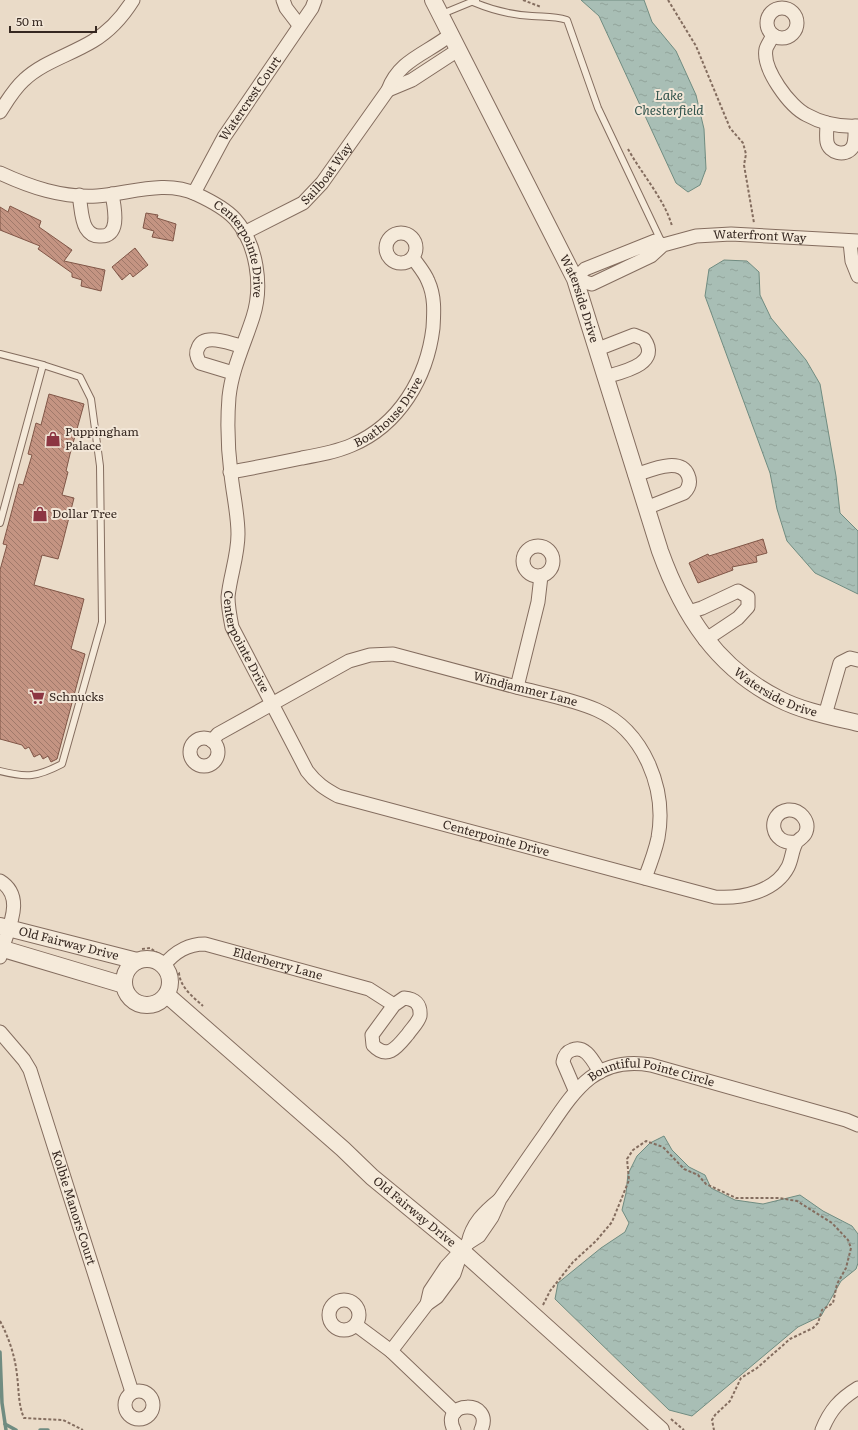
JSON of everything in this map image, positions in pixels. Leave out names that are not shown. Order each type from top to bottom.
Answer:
[{"type":"street","points":[[0,112],[23,81],[44,65],[93,41],[104,33],[133,0]]},
{"type":"street","points":[[283,0],[286,8],[299,25]]},
{"type":"street","name":"Waterside Drive","points":[[433,0],[575,279],[598,349],[635,475],[670,578],[705,640],[715,652],[743,677],[780,700],[825,715],[857,719]]},
{"type":"street","name":"Watercrest Court","points":[[194,192],[224,137],[313,4]]},
{"type":"street","name":"Sailboat Way","points":[[244,233],[303,203],[312,195],[322,184],[388,90],[393,77],[400,69],[450,35]]},
{"type":"street","points":[[773,35],[766,50],[774,80],[783,94],[806,115],[827,123],[856,126],[855,141],[849,151],[840,153],[832,150],[829,146],[827,123]]},
{"type":"street","points":[[388,90],[412,80],[458,50]]},
{"type":"street","name":"Centerpointe Drive","points":[[0,172],[44,190],[79,195],[96,196],[162,188],[176,188],[194,192],[221,208],[235,219],[244,233],[254,256],[258,287],[253,317],[233,373],[228,412],[230,472],[238,533],[236,558],[228,599],[232,627],[273,703],[307,771],[314,781],[338,796],[715,896],[743,897],[756,893],[778,879],[788,868],[796,842]]},
{"type":"street","points":[[79,195],[86,228],[93,235],[100,236],[110,232],[115,223],[116,214],[112,194]]},
{"type":"street","name":"Waterfront Way","points":[[575,279],[592,284],[651,256],[663,245],[696,236],[731,234],[854,242]]},
{"type":"street","points":[[854,242],[852,261],[858,276]]},
{"type":"street","name":"Boathouse Drive","points":[[230,472],[324,454],[352,445],[379,428],[405,402],[422,374],[428,355],[434,320],[434,300],[428,280],[413,258]]},
{"type":"street","points":[[598,349],[634,335],[644,339],[649,349],[648,355],[642,364],[606,378]]},
{"type":"street","points":[[233,373],[200,362],[198,359],[197,350],[200,344],[208,340],[242,346]]},
{"type":"street","points":[[635,475],[674,465],[684,469],[688,474],[689,484],[684,493],[646,508]]},
{"type":"street","points":[[517,687],[538,602],[541,576]]},
{"type":"street","points":[[689,612],[702,608],[738,591],[748,597],[748,607],[738,618],[705,640]]},
{"type":"street","name":"Windjammer Lane","points":[[212,741],[218,734],[349,661],[370,654],[393,654],[580,703],[598,710],[626,730],[638,744],[650,768],[656,786],[658,803],[658,837],[645,878]]},
{"type":"street","points":[[825,715],[840,663],[850,658],[858,660]]},
{"type":"street","points":[[0,881],[10,892],[15,903],[4,927],[1,951]]},
{"type":"street","name":"Old Fairway Drive","points":[[4,927],[137,961],[153,959],[164,965]]},
{"type":"street","name":"Elderberry Lane","points":[[164,965],[170,958],[188,946],[195,944],[215,945],[369,989],[394,1005]]},
{"type":"street","name":"Old Fairway Drive","points":[[1,951],[124,985],[124,976],[128,969],[137,961]]},
{"type":"street","points":[[124,985],[129,997],[140,1005],[148,1006],[156,1004],[167,995],[171,980],[164,965]]},
{"type":"street","name":"Old Fairway Drive","points":[[167,995],[343,1149],[372,1177],[465,1247],[661,1430]]},
{"type":"street","name":"Kolbie Manors Court","points":[[0,1032],[24,1060],[30,1070],[132,1392]]},
{"type":"street","points":[[575,1090],[563,1062],[570,1050],[576,1048],[585,1051],[600,1072]]},
{"type":"street","name":"Bountiful Pointe Circle","points":[[465,1247],[479,1236],[492,1217],[500,1199],[575,1090],[600,1072],[620,1064],[651,1065],[846,1120],[858,1126]]},
{"type":"street","points":[[391,1351],[427,1304],[437,1297],[454,1274],[465,1247]]},
{"type":"street","points":[[356,1325],[391,1351],[455,1412]]},
{"type":"street","points":[[822,1430],[831,1411],[839,1401],[858,1388]]},
{"type":"street","points":[[454,1430],[451,1422],[455,1412],[463,1407],[474,1408],[482,1418],[481,1430]]},
{"type":"lane","points":[[440,15],[474,1],[506,13],[558,17],[566,20],[598,108],[663,245]]},
{"type":"lane","points":[[0,354],[43,365],[80,377],[90,399],[100,466],[102,622],[62,764],[43,774],[20,776],[0,771]]},
{"type":"lane","points":[[0,523],[43,365]]},
{"type":"path","points":[[668,0],[696,46],[730,128],[743,143],[746,154],[744,165],[754,223]]},
{"type":"path","points":[[542,1307],[550,1291],[573,1262],[596,1241],[612,1222],[630,1180],[627,1159],[633,1150],[646,1141],[663,1147],[684,1169],[698,1175],[706,1184],[736,1198],[779,1198],[797,1201],[832,1223],[848,1240],[851,1248],[846,1268],[837,1284],[833,1303],[822,1310],[818,1323],[813,1328],[790,1339],[757,1368],[741,1378],[730,1401],[715,1414],[712,1420],[714,1430]]},
{"type":"path","points":[[0,1321],[13,1354],[17,1374],[18,1396],[24,1418],[63,1420],[83,1430]]},
{"type":"water","name":"Lake Chesterfield","points":[[581,0],[644,0],[652,22],[676,51],[696,95],[704,129],[706,169],[700,185],[688,192],[676,183],[599,16]]},
{"type":"water","points":[[724,260],[747,261],[759,272],[760,295],[771,318],[806,360],[820,384],[836,476],[840,513],[858,531],[858,594],[815,573],[787,541],[777,509],[770,473],[705,296],[709,269]]},
{"type":"water","points":[[664,1136],[672,1150],[689,1167],[705,1175],[711,1188],[735,1200],[763,1204],[800,1195],[823,1211],[852,1226],[858,1234],[858,1263],[856,1269],[841,1281],[821,1316],[798,1327],[692,1416],[669,1410],[555,1299],[558,1283],[601,1248],[625,1232],[629,1223],[622,1210],[628,1174],[637,1156],[650,1143]]},
{"type":"building","points":[[10,206],[41,221],[39,227],[72,250],[64,261],[105,270],[101,291],[81,286],[82,280],[72,277],[72,273],[38,249],[40,246],[0,230],[0,207],[8,212]]},
{"type":"building","points":[[146,213],[158,215],[157,218],[176,224],[173,241],[152,237],[154,231],[143,228]]},
{"type":"building","points":[[135,248],[148,265],[133,277],[130,273],[122,280],[112,267]]},
{"type":"building","points":[[49,394],[84,404],[70,454],[66,471],[68,472],[62,495],[74,498],[62,545],[58,559],[42,555],[34,585],[84,599],[71,649],[85,654],[57,759],[51,762],[48,756],[43,759],[40,754],[34,757],[29,747],[25,749],[22,745],[0,739],[0,570],[7,545],[3,544],[19,484],[23,485],[32,455],[28,454],[36,423],[41,425]]},
{"type":"building","points":[[763,539],[767,553],[756,556],[757,562],[732,567],[733,570],[698,583],[689,563],[708,554],[709,556]]},
{"type":"waterway","points":[[0,1352],[2,1403],[6,1430]]},
{"type":"waterway","points":[[5,1424],[16,1430]]},
{"type":"waterway","points":[[40,1430],[48,1430]]},
{"type":"place","name":"Puppingham Palace","points":[[53,439]]},
{"type":"place","name":"Dollar Tree","points":[[40,514]]},
{"type":"place","name":"Schnucks","points":[[37,697]]}]
